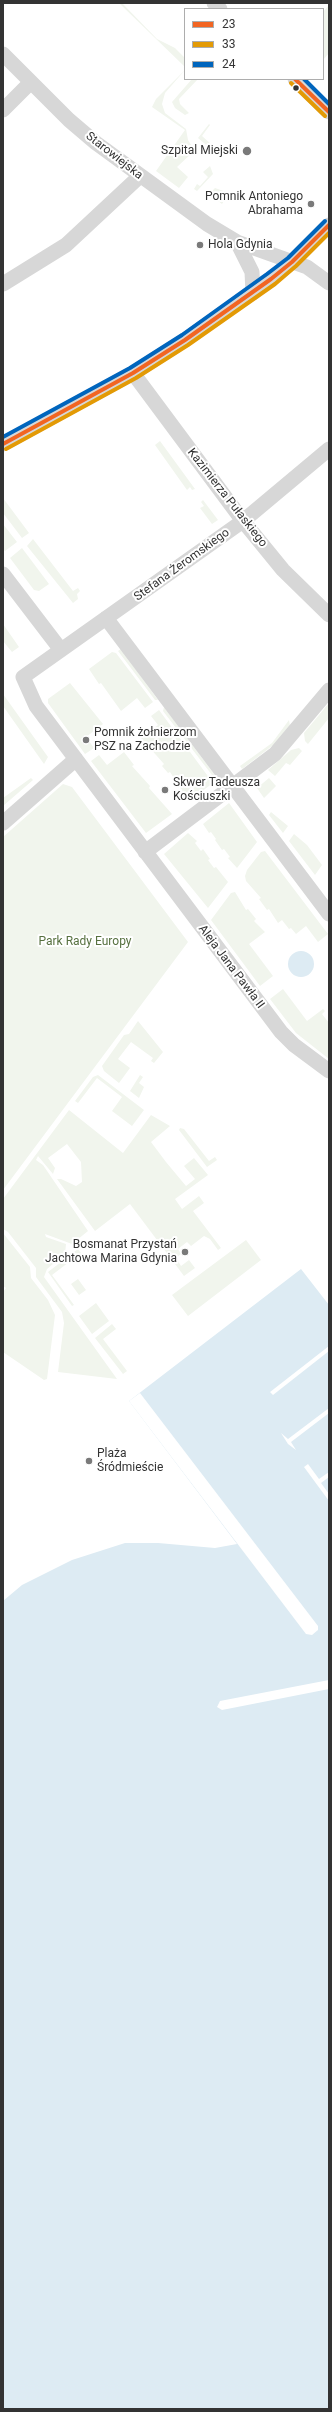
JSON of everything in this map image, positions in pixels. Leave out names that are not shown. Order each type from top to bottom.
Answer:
[{"type":"street","name":"Starowiejska","points":[[3,54],[69,120],[140,176],[207,224],[237,242],[307,267],[329,283]]},
{"type":"street","points":[[296,80],[329,112]]},
{"type":"street","points":[[3,110],[31,82]]},
{"type":"street","points":[[3,284],[66,245],[140,176]]},
{"type":"street","points":[[3,444],[133,373],[253,294],[292,262],[329,225]]},
{"type":"street","points":[[237,242],[252,272],[253,294]]},
{"type":"street","name":"Kazimierza Pułaskiego","points":[[133,373],[243,521],[294,581],[329,615]]},
{"type":"street","name":"Stefana Żeromskiego","points":[[106,618],[243,521],[329,448]]},
{"type":"street","points":[[3,574],[61,650]]},
{"type":"street","points":[[329,690],[275,754],[232,786],[145,852],[36,706],[23,677],[106,618],[195,734],[232,786],[329,914]]},
{"type":"street","points":[[3,823],[76,759]]},
{"type":"street","name":"Aleja Jana Pawła II","points":[[145,852],[280,1032],[294,1045],[329,1071]]},
{"type":"green space","points":[[119,3],[122,3],[157,39],[175,48],[184,57],[184,66]]},
{"type":"green space","points":[[329,5],[329,53],[324,59],[324,11]]},
{"type":"green space","points":[[184,71],[165,93],[162,104],[165,113],[186,129],[188,140],[193,148],[192,153],[177,167],[188,177],[179,188],[156,171],[185,130],[152,107],[156,99]]},
{"type":"green space","points":[[191,80],[197,80],[179,99],[180,104],[189,113],[185,115],[175,108],[172,102]]},
{"type":"green space","points":[[209,124],[210,125],[202,136],[221,153],[219,156],[198,138]]},
{"type":"green space","points":[[210,166],[213,174],[197,191],[194,189],[197,184],[200,186],[208,177],[203,172]]},
{"type":"green space","points":[[215,188],[229,193],[222,204],[209,194]]},
{"type":"green space","points":[[160,441],[195,489],[192,490],[190,487],[187,490],[155,445]]},
{"type":"green space","points":[[3,498],[29,533],[22,538],[3,513]]},
{"type":"green space","points":[[203,500],[218,520],[212,524],[200,508],[204,506],[201,502]]},
{"type":"green space","points":[[3,524],[17,542],[5,551],[3,549]]},
{"type":"green space","points":[[33,539],[73,591],[78,588],[80,591],[77,594],[78,599],[73,603],[27,546]]},
{"type":"green space","points":[[22,548],[49,584],[39,591],[34,590],[10,558]]},
{"type":"green space","points":[[3,624],[19,647],[12,652],[3,641]]},
{"type":"green space","points":[[121,649],[158,700],[155,700],[118,651]]},
{"type":"green space","points":[[112,652],[116,653],[153,702],[145,708],[137,698],[121,711],[89,669]]},
{"type":"green space","points":[[70,683],[103,724],[86,737],[94,748],[85,754],[48,703],[48,699]]},
{"type":"green space","points":[[3,694],[48,757],[44,764],[3,706]]},
{"type":"green space","points":[[329,703],[329,718],[308,744],[305,741],[304,733]]},
{"type":"green space","points":[[164,707],[217,778],[215,779],[163,711]]},
{"type":"green space","points":[[159,710],[213,783],[189,801],[170,772],[168,773],[162,766],[164,764],[141,738],[158,725],[151,716]]},
{"type":"green space","points":[[289,720],[290,726],[276,743],[242,769],[240,766],[272,743]]},
{"type":"green space","points":[[299,748],[302,751],[290,765],[286,763],[275,776],[268,770],[291,750]]},
{"type":"green space","points":[[124,752],[134,765],[132,766],[150,786],[149,788],[172,814],[146,833],[91,761],[99,755],[107,765]]},
{"type":"green space","points":[[31,778],[33,780],[3,806],[3,798]]},
{"type":"green space","points":[[269,778],[276,786],[264,798],[257,788]]},
{"type":"green space","name":"Park Rady Europy","points":[[63,784],[72,787],[188,942],[3,1190],[3,837]]},
{"type":"green space","points":[[229,803],[257,842],[237,868],[228,858],[230,857],[224,849],[222,850],[211,832],[209,833],[203,824]]},
{"type":"green space","points":[[271,812],[288,826],[283,833],[269,815]]},
{"type":"green space","points":[[188,833],[197,841],[195,843],[201,851],[203,849],[214,868],[216,867],[228,882],[208,908],[164,854]]},
{"type":"green space","points":[[294,834],[307,845],[322,865],[315,875],[289,841]]},
{"type":"green space","points":[[265,851],[328,934],[318,942],[306,926],[296,934],[291,928],[289,929],[282,920],[278,923],[269,909],[267,910],[259,899],[261,898],[246,881],[245,876],[247,870],[261,852]]},
{"type":"green space","points":[[235,892],[246,910],[248,909],[256,919],[254,921],[265,932],[249,944],[273,976],[260,986],[211,920],[231,893]]},
{"type":"green space","points":[[283,989],[307,1021],[323,1009],[325,1011],[322,1014],[329,1023],[329,1059],[296,1033],[270,999]]},
{"type":"green space","points":[[138,1021],[163,1052],[154,1063],[151,1061],[153,1058],[131,1042],[118,1059],[130,1068],[119,1083],[104,1071],[102,1066],[124,1035],[129,1034]]},
{"type":"green space","points":[[98,1075],[144,1110],[132,1126],[112,1111],[122,1097],[97,1078],[78,1103],[75,1101],[93,1077]]},
{"type":"green space","points":[[140,1075],[143,1077],[139,1083],[144,1087],[139,1098],[130,1091]]},
{"type":"green space","points":[[69,1110],[123,1153],[151,1115],[170,1126],[151,1142],[186,1186],[195,1179],[184,1166],[194,1158],[208,1175],[175,1199],[182,1209],[199,1196],[204,1203],[193,1211],[221,1248],[218,1250],[210,1239],[204,1236],[191,1246],[187,1242],[178,1249],[181,1254],[176,1258],[181,1266],[189,1260],[195,1268],[184,1276],[130,1204],[95,1231],[57,1179],[61,1179],[76,1186],[82,1182],[81,1162],[67,1144],[48,1158],[55,1168],[53,1174],[38,1156],[36,1160],[43,1165],[88,1231],[72,1244],[45,1234],[46,1237],[66,1244],[65,1254],[47,1269],[44,1277],[117,1379],[58,1372],[64,1323],[62,1312],[36,1277],[36,1268],[8,1232],[3,1229],[3,1199]]},
{"type":"green space","points":[[180,1128],[184,1129],[209,1161],[215,1157],[217,1160],[207,1167],[179,1130]]},
{"type":"green space","points":[[3,1233],[30,1267],[31,1278],[48,1300],[55,1315],[47,1379],[44,1380],[3,1352],[3,1292],[6,1288],[3,1286]]},
{"type":"green space","points":[[246,1240],[261,1260],[188,1316],[172,1295]]},
{"type":"green space","points":[[78,1249],[81,1253],[52,1275],[74,1305],[72,1306],[48,1272]]},
{"type":"green space","points":[[78,1279],[86,1290],[79,1295],[71,1284]]},
{"type":"green space","points":[[96,1303],[109,1321],[92,1334],[79,1316]]},
{"type":"green space","points":[[112,1324],[116,1329],[103,1339],[127,1371],[123,1374],[95,1338]]},
{"type":"shaded area","points":[[301,951],[310,955],[314,964],[310,973],[301,977],[292,973],[288,964],[292,955]]},
{"type":"shaded area","points":[[301,1269],[329,1305],[329,2409],[3,2409],[3,1601],[22,1585],[72,1560],[125,1543],[158,1543],[215,1548],[237,1544],[129,1401]]},
{"type":"pier","points":[[329,1346],[329,1351],[273,1395],[270,1392]]},
{"type":"pier","points":[[140,1393],[318,1626],[318,1630],[312,1635],[306,1634],[129,1401]]},
{"type":"pier","points":[[329,1408],[329,1413],[291,1442],[296,1450],[288,1444],[281,1433],[288,1439]]},
{"type":"pier","points":[[308,1464],[319,1479],[329,1472],[329,1477],[321,1483],[329,1494],[329,1501],[304,1467]]},
{"type":"pier","points":[[329,1680],[329,1689],[222,1710],[217,1707],[220,1701]]},
{"type":"transit line","name":"23","points":[[296,80],[329,112]]},
{"type":"transit line","name":"24","points":[[305,80],[329,104]]},
{"type":"transit line","name":"33","points":[[291,83],[325,116]]},
{"type":"transit line","name":"24","points":[[3,437],[130,368],[182,335],[288,258],[325,221]]},
{"type":"transit line","name":"23","points":[[3,444],[133,373],[185,340],[271,279],[292,262],[329,225]]},
{"type":"transit line","name":"33","points":[[6,449],[136,378],[188,345],[275,284],[296,266],[329,233]]},
{"type":"place","name":"Szpital Miejski","points":[[247,151]]},
{"type":"place","name":"Pomnik Antoniego Abrahama","points":[[311,204]]},
{"type":"place","name":"Hola Gdynia","points":[[200,245]]},
{"type":"place","name":"Pomnik żołnierzom PSZ na Zachodzie","points":[[86,740]]},
{"type":"place","name":"Skwer Tadeusza Kościuszki","points":[[165,790]]},
{"type":"place","name":"Bosmanat Przystań Jachtowa Marina Gdynia","points":[[185,1252]]},
{"type":"place","name":"Plaża Śródmieście","points":[[89,1461]]}]
